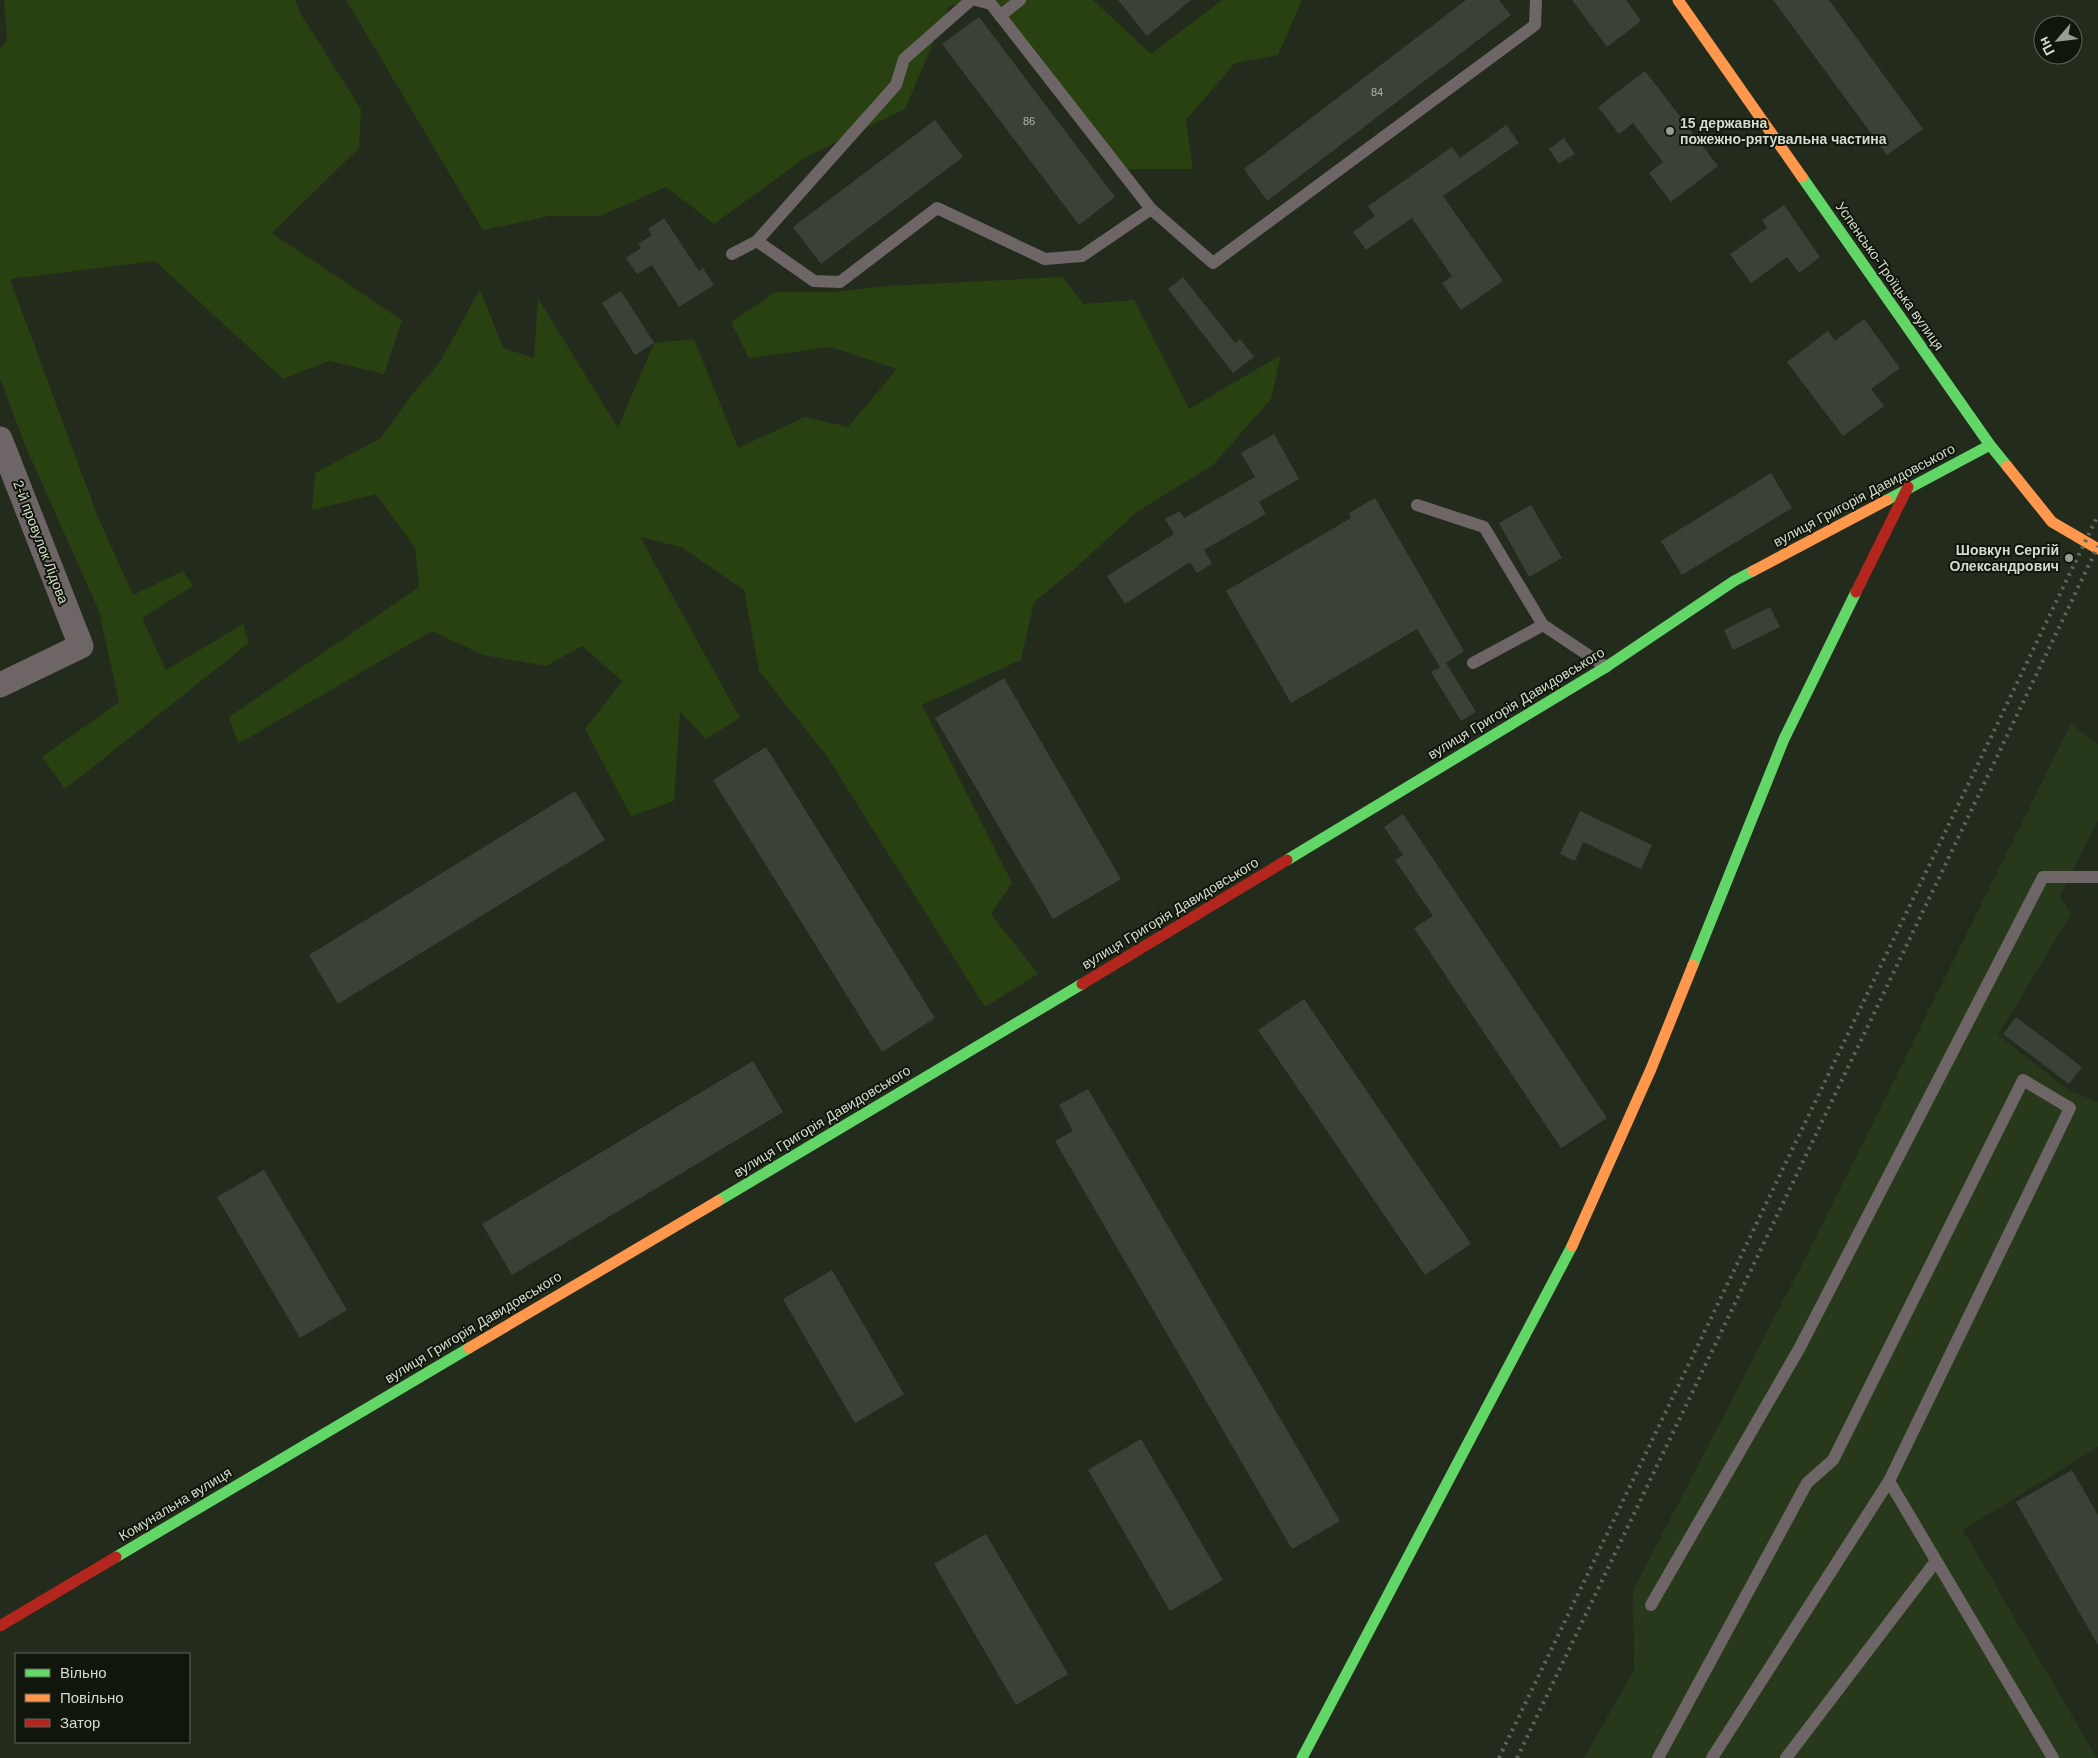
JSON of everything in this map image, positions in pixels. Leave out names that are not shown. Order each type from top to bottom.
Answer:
[{"type":"street","name":"Успенсько-Троїцька вулиця","points":[[1678,0],[1990,445],[2052,522],[2098,549]]},
{"type":"street","name":"2-й провулок Лідова","points":[[0,438],[81,646],[0,685]]},
{"type":"street","name":"вулиця Григорія Давидовського","points":[[365,1409],[987,1042],[1606,667],[1734,580],[1990,445]]},
{"type":"street","points":[[1302,1758],[1566,1263],[1651,1069],[1784,739],[1908,487]]},
{"type":"street","name":"Комунальна вулиця","points":[[0,1626],[365,1409]]},
{"type":"lane","points":[[732,254],[757,241],[896,85],[904,58],[971,0]]},
{"type":"lane","points":[[976,0],[991,4],[1151,210],[1213,263],[1536,25],[1536,0]]},
{"type":"lane","points":[[1000,16],[1020,0]]},
{"type":"lane","points":[[757,241],[814,281],[840,282],[937,208],[1045,259],[1082,256],[1151,210]]},
{"type":"lane","points":[[1417,505],[1484,527],[1543,625],[1606,667]]},
{"type":"lane","points":[[1473,663],[1543,625]]},
{"type":"lane","points":[[1651,1605],[1799,1349],[2042,877],[2098,877]]},
{"type":"lane","points":[[1658,1758],[1807,1483],[1833,1460],[2023,1080],[2070,1108],[1889,1480],[1712,1758]]},
{"type":"lane","points":[[1889,1480],[2053,1758]]},
{"type":"lane","points":[[1786,1758],[1936,1561]]},
{"type":"shaded area","points":[[4,0],[295,0],[302,16],[361,109],[359,148],[272,233],[402,320],[384,374],[329,361],[283,379],[155,261],[10,279],[97,515],[133,595],[183,571],[193,586],[142,618],[166,670],[243,624],[249,643],[65,789],[42,757],[119,702],[99,611],[25,445],[0,378],[0,49],[7,40]]},
{"type":"shaded area","points":[[346,0],[981,0],[949,6],[905,109],[806,157],[714,224],[666,187],[600,216],[550,216],[483,230]]},
{"type":"shaded area","points":[[985,0],[1093,0],[1151,54],[1222,0],[1302,0],[1278,55],[1235,63],[1186,120],[1193,169],[1119,169]]},
{"type":"shaded area","points":[[1062,277],[1084,304],[1134,300],[1189,409],[1281,355],[1271,399],[1213,465],[1138,511],[1072,571],[1034,602],[1021,660],[922,705],[1012,883],[991,914],[1038,974],[985,1007],[826,755],[759,671],[744,590],[681,547],[640,537],[740,718],[706,739],[680,712],[674,801],[631,816],[585,729],[622,681],[582,646],[546,666],[483,655],[432,631],[238,744],[229,717],[419,587],[415,548],[376,494],[312,510],[315,473],[381,438],[413,393],[440,362],[480,289],[503,348],[534,358],[538,298],[618,428],[654,343],[694,339],[738,448],[805,417],[848,427],[897,369],[831,347],[749,358],[731,322],[775,292],[834,292],[886,286]]},
{"type":"shaded area","points":[[2071,724],[2098,744],[2098,820],[2060,897],[2071,914],[1998,1035],[2070,1091],[2098,1102],[2098,1447],[1963,1530],[2097,1758],[1584,1758],[1634,1670],[1633,1591],[1813,1243]]},
{"type":"building","points":[[1118,0],[1191,0],[1147,36]]},
{"type":"building","points":[[1466,0],[1499,0],[1511,15],[1267,201],[1244,169]]},
{"type":"building","points":[[1572,0],[1626,0],[1641,21],[1607,47]]},
{"type":"building","points":[[1773,0],[1829,0],[1923,129],[1887,155]]},
{"type":"building","points":[[979,17],[1115,197],[1079,225],[942,44]]},
{"type":"building","points":[[1645,71],[1718,166],[1671,202],[1649,173],[1663,162],[1633,123],[1619,134],[1598,107]]},
{"type":"building","points":[[935,120],[963,157],[821,264],[793,227]]},
{"type":"building","points":[[1506,125],[1519,143],[1443,196],[1503,281],[1461,310],[1442,283],[1452,276],[1412,218],[1366,250],[1353,232],[1375,216],[1368,206],[1452,147],[1460,158]]},
{"type":"building","points":[[1564,138],[1575,154],[1559,164],[1549,149]]},
{"type":"building","points":[[1784,205],[1820,257],[1799,273],[1787,257],[1751,283],[1730,254],[1767,228],[1762,220]]},
{"type":"building","points":[[664,218],[699,271],[703,268],[714,285],[679,307],[652,265],[637,274],[626,258],[641,248],[638,244],[652,235],[648,229]]},
{"type":"building","points":[[1183,277],[1235,343],[1240,339],[1254,357],[1233,373],[1168,289]]},
{"type":"building","points":[[621,291],[654,343],[635,355],[602,303]]},
{"type":"building","points":[[1864,319],[1900,368],[1871,389],[1884,406],[1843,436],[1787,362],[1828,331],[1835,341]]},
{"type":"building","points":[[1274,434],[1299,479],[1259,502],[1266,514],[1204,550],[1212,564],[1197,573],[1190,562],[1125,604],[1107,576],[1174,534],[1165,519],[1180,511],[1184,518],[1255,477],[1241,453]]},
{"type":"building","points":[[1771,473],[1792,508],[1682,575],[1661,541]]},
{"type":"building","points":[[1375,498],[1464,651],[1446,663],[1476,712],[1461,721],[1431,672],[1440,667],[1417,629],[1291,703],[1226,591],[1351,518],[1349,513]]},
{"type":"building","points":[[1531,505],[1562,558],[1529,577],[1499,523]]},
{"type":"building","points":[[1770,607],[1780,627],[1733,650],[1724,630]]},
{"type":"building","points":[[1004,678],[1121,879],[1053,919],[935,718]]},
{"type":"building","points":[[766,747],[935,1018],[882,1052],[713,780]]},
{"type":"building","points":[[575,791],[605,840],[338,1004],[309,955]]},
{"type":"building","points":[[1580,811],[1652,845],[1641,869],[1583,842],[1575,861],[1560,854]]},
{"type":"building","points":[[1403,814],[1607,1118],[1561,1148],[1414,928],[1433,916],[1395,860],[1403,855],[1384,827]]},
{"type":"building","points":[[1304,999],[1471,1244],[1425,1275],[1258,1030]]},
{"type":"building","points":[[2016,1017],[2082,1067],[2069,1084],[2003,1034]]},
{"type":"building","points":[[753,1061],[783,1112],[512,1275],[482,1224]]},
{"type":"building","points":[[1088,1089],[1340,1521],[1292,1549],[1055,1141],[1073,1131],[1059,1105]]},
{"type":"building","points":[[264,1170],[347,1310],[300,1338],[217,1197]]},
{"type":"building","points":[[832,1270],[904,1394],[855,1423],[783,1299]]},
{"type":"building","points":[[1141,1439],[1223,1580],[1170,1611],[1088,1470]]},
{"type":"building","points":[[2072,1470],[2098,1515],[2098,1645],[2016,1502]]},
{"type":"building","points":[[986,1534],[1068,1674],[1016,1705],[934,1564]]},
{"type":"railway","points":[[1499,1758],[2098,515]]},
{"type":"railway","points":[[1517,1758],[2098,546]]},
{"type":"traffic: fast","points":[[1802,177],[1990,445],[2007,466]]},
{"type":"traffic: fast","points":[[1887,500],[1990,445]]},
{"type":"traffic: fast","points":[[1287,860],[1606,667],[1734,581],[1753,571]]},
{"type":"traffic: fast","points":[[1693,965],[1784,739],[1856,592]]},
{"type":"traffic: fast","points":[[718,1201],[1082,984]]},
{"type":"traffic: fast","points":[[1302,1758],[1572,1246]]},
{"type":"traffic: fast","points":[[116,1557],[469,1348]]},
{"type":"traffic: slow","points":[[1678,0],[1802,177]]},
{"type":"traffic: slow","points":[[2007,466],[2052,522],[2098,549]]},
{"type":"traffic: slow","points":[[1753,571],[1887,500]]},
{"type":"traffic: slow","points":[[1572,1246],[1651,1069],[1693,965]]},
{"type":"traffic: slow","points":[[469,1348],[718,1201]]},
{"type":"traffic: jam","points":[[1856,592],[1908,487]]},
{"type":"traffic: jam","points":[[1082,984],[1287,860]]},
{"type":"traffic: jam","points":[[0,1626],[116,1557]]},
{"type":"place","name":"15 державна пожежно-рятувальна частина","points":[[1670,131]]},
{"type":"place","name":"Шовкун Сергій Олександрович","points":[[2069,558]]}]
